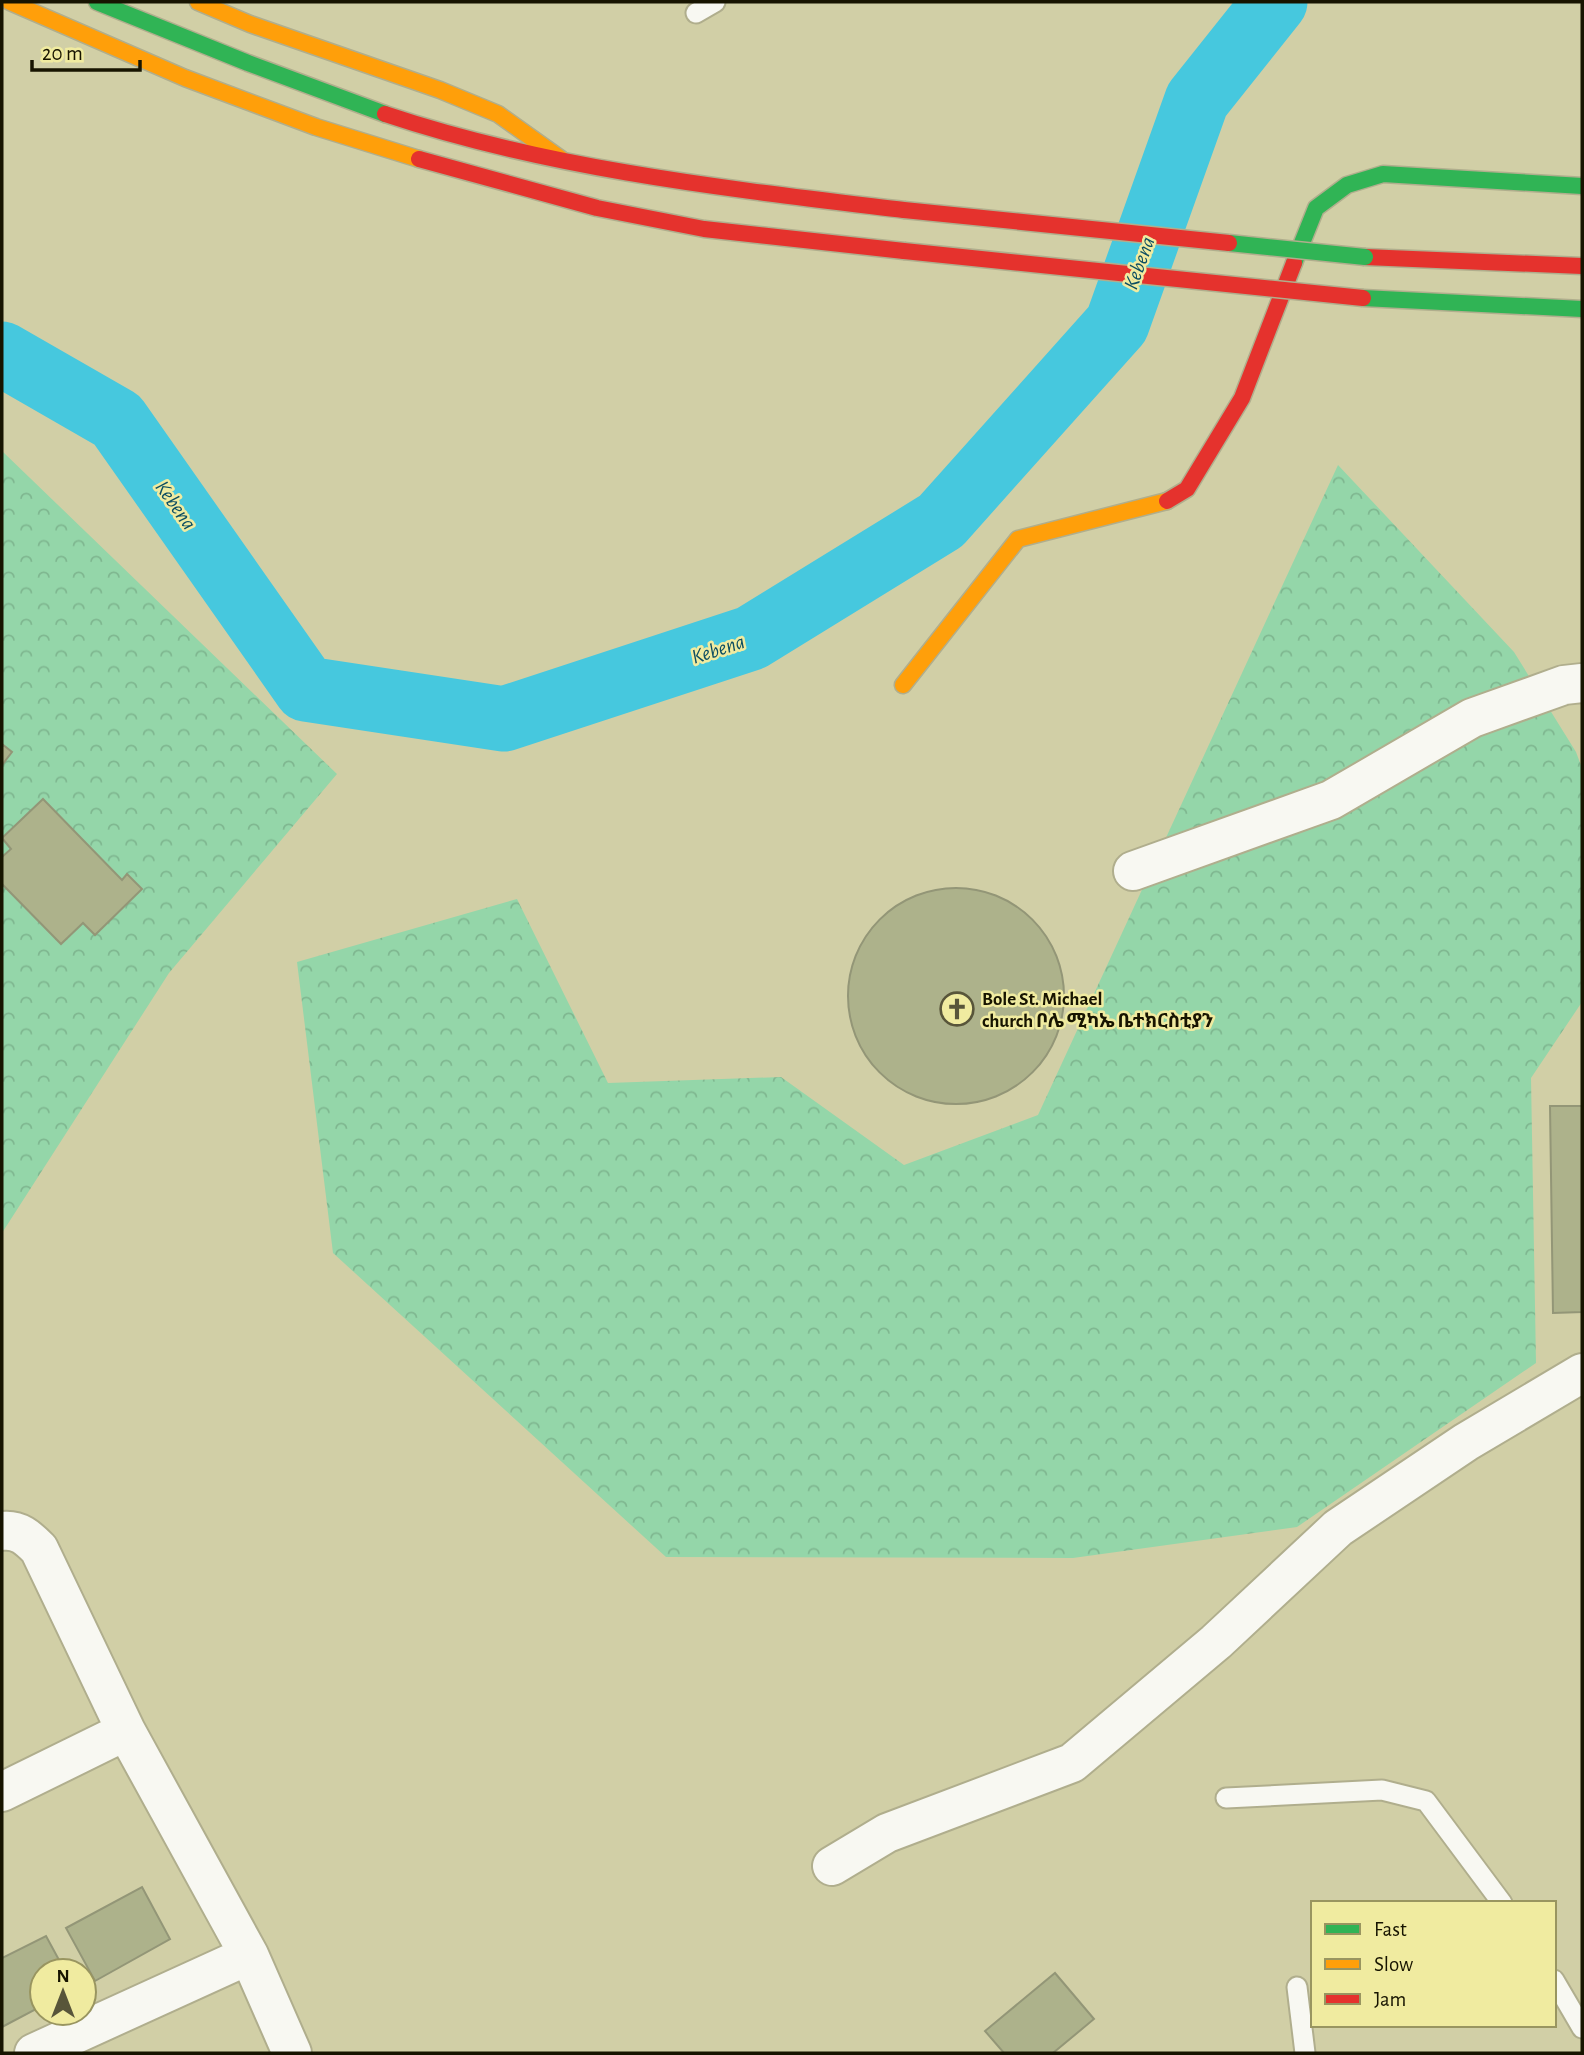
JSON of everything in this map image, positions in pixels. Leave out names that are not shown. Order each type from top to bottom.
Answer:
[{"type":"main road","points":[[10,2],[185,78],[316,128],[460,173],[597,208],[704,229],[1363,298],[1582,309]]},
{"type":"main road","points":[[97,2],[344,100],[445,132],[561,159],[712,186],[904,210],[1365,257],[1582,266]]},
{"type":"main road","points":[[198,2],[250,24],[440,90],[498,114],[561,159]]},
{"type":"main road","points":[[903,685],[1004,553],[1018,540],[1031,534],[1166,502],[1187,489],[1242,398],[1316,208],[1347,185],[1383,174],[1582,186]]},
{"type":"street","points":[[1133,871],[1331,800],[1472,718],[1564,685],[1582,683]]},
{"type":"street","points":[[832,1866],[887,1833],[1072,1763],[1216,1642],[1338,1528],[1466,1442],[1582,1373]]},
{"type":"street","points":[[2,1531],[11,1530],[25,1535],[39,1549],[126,1731],[249,1955],[292,2053]]},
{"type":"street","points":[[2,1792],[126,1731]]},
{"type":"street","points":[[34,2053],[249,1955]]},
{"type":"lane","points":[[696,13],[715,2]]},
{"type":"lane","points":[[1226,1798],[1382,1790],[1426,1801],[1501,1901]]},
{"type":"lane","points":[[1556,1983],[1582,2028]]},
{"type":"lane","points":[[1297,1987],[1305,2053]]},
{"type":"green space","points":[[2,451],[337,774],[169,973],[2,1233]]},
{"type":"green space","points":[[1338,465],[1514,652],[1576,752],[1582,768],[1582,1002],[1531,1078],[1536,1363],[1297,1527],[1073,1558],[666,1557],[333,1253],[297,962],[517,899],[608,1083],[781,1077],[904,1165],[1038,1115]]},
{"type":"building","points":[[2,744],[12,752],[2,765]]},
{"type":"building","points":[[43,799],[122,880],[127,874],[142,889],[95,935],[83,923],[61,944],[2,884],[2,857],[11,849],[2,838]]},
{"type":"building","name":"Bole St. Michael church ቦሌ ሚካኤ ቤተክርስቲያን","points":[[956,888],[997,896],[1016,906],[1032,920],[1046,936],[1056,955],[1064,996],[1056,1037],[1046,1056],[1032,1072],[1016,1086],[997,1096],[956,1104],[915,1096],[896,1086],[880,1072],[866,1056],[856,1037],[848,996],[856,955],[866,936],[880,920],[896,906],[915,896]]},
{"type":"building","points":[[1550,1106],[1582,1106],[1582,1312],[1553,1313]]},
{"type":"building","points":[[142,1887],[170,1939],[98,1979],[98,1957],[82,1957],[66,1928]]},
{"type":"building","points":[[46,1936],[57,1957],[28,1957],[28,2013],[2,2027],[2,1958]]},
{"type":"building","points":[[1055,1973],[1094,2019],[1053,2053],[1004,2053],[985,2031]]},
{"type":"waterway","name":"Kebena","points":[[2,354],[117,420],[306,689],[504,719],[751,638],[941,521],[1117,324],[1197,100],[1275,2]]},
{"type":"traffic: fast","points":[[97,2],[248,63],[385,114]]},
{"type":"traffic: fast","points":[[1294,263],[1316,208],[1347,185],[1383,174],[1582,186]]},
{"type":"traffic: fast","points":[[1229,243],[1365,257]]},
{"type":"traffic: fast","points":[[1363,298],[1582,309]]},
{"type":"traffic: slow","points":[[10,2],[185,78],[316,127],[419,159]]},
{"type":"traffic: slow","points":[[198,2],[250,24],[440,90],[498,114],[561,159]]},
{"type":"traffic: slow","points":[[903,685],[1018,539],[1167,501]]},
{"type":"traffic: jam","points":[[385,114],[512,150],[577,163],[707,185],[904,210]]},
{"type":"traffic: jam","points":[[419,159],[597,208],[704,229],[904,251]]},
{"type":"traffic: jam","points":[[904,210],[1229,243]]},
{"type":"traffic: jam","points":[[904,251],[1363,298]]},
{"type":"traffic: jam","points":[[1365,257],[1582,266]]},
{"type":"traffic: jam","points":[[1167,501],[1187,489],[1242,398],[1294,263]]},
{"type":"place","name":"Bole St. Michael church ቦሌ ሚካኤ ቤተክርስቲያን","points":[[957,1009]]}]
